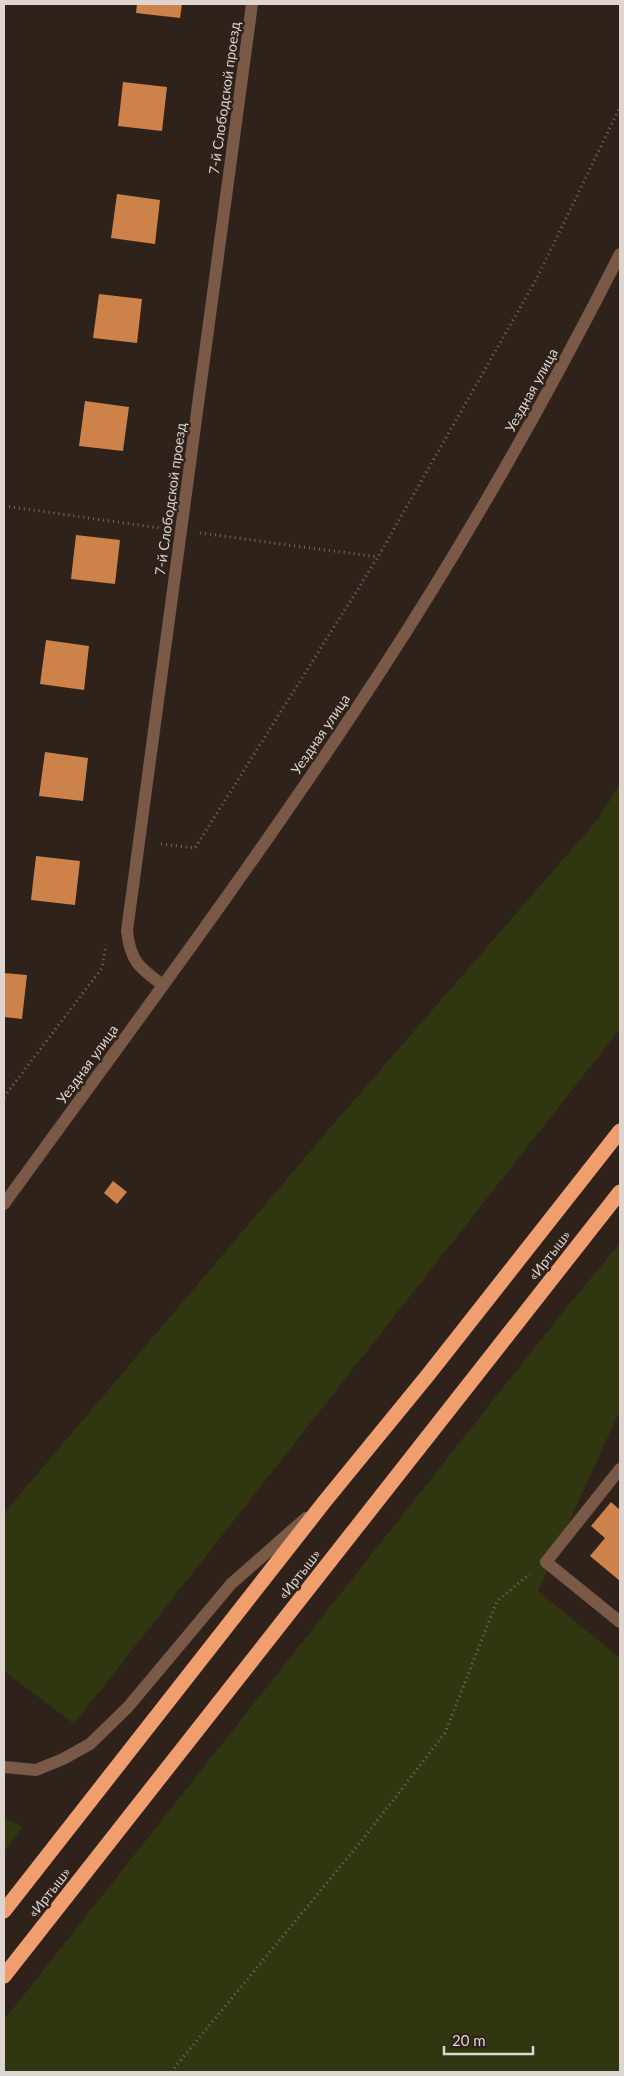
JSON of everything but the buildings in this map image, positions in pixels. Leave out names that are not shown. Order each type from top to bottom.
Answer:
[{"type":"highway","name":"«Иртыш»","points":[[4,1911],[325,1502],[428,1375],[620,1131]]},
{"type":"highway","name":"«Иртыш»","points":[[4,1976],[620,1192]]},
{"type":"street","name":"7-й Слободской проезд","points":[[163,984],[141,969],[129,949],[127,931],[252,4]]},
{"type":"street","name":"Уездная улица","points":[[4,1204],[278,823],[380,674],[482,508],[578,337],[620,254]]},
{"type":"street","points":[[620,1469],[546,1562],[620,1622]]},
{"type":"street","points":[[4,1767],[8,1769],[36,1770],[63,1759],[90,1744],[128,1707],[231,1584],[325,1502]]},
{"type":"path","points":[[138,842],[195,848],[378,557],[536,278],[620,107]]},
{"type":"path","points":[[4,1097],[102,968],[107,939]]},
{"type":"path","points":[[171,2072],[363,1839],[446,1733],[497,1600],[546,1562]]},
{"type":"green space","points":[[620,784],[620,1029],[74,1724],[4,1671],[4,1513],[330,1128],[598,819]]},
{"type":"green space","points":[[620,1243],[620,1410],[538,1591],[620,1658],[620,2072],[4,2072],[4,2020],[558,1318]]},
{"type":"green space","points":[[4,1817],[23,1827],[4,1852]]}]
